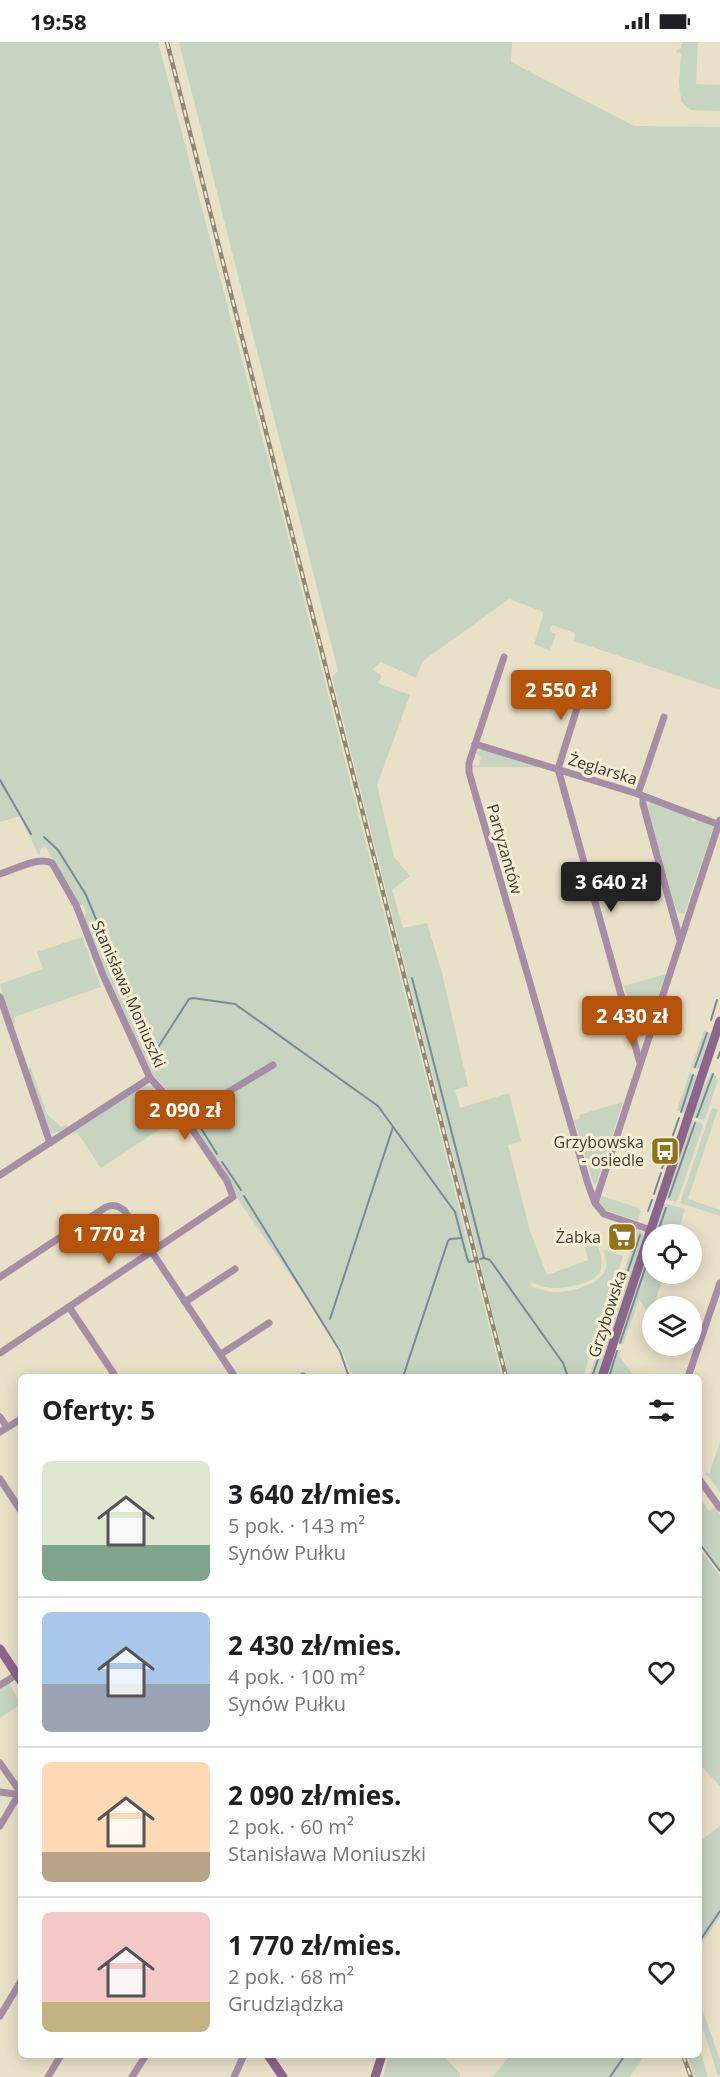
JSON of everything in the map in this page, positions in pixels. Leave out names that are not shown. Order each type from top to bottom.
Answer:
[{"type":"street","name":"Partyzantów","points":[[504,657],[469,763],[469,772],[595,1203]]},
{"type":"street","points":[[584,689],[558,769],[640,1063]]},
{"type":"street","points":[[664,717],[640,795],[680,940]]},
{"type":"street","name":"Żeglarska","points":[[475,744],[640,795],[720,823]]},
{"type":"street","points":[[642,1227],[604,1214],[595,1203],[720,823]]},
{"type":"street","name":"Stanisława Moniuszki","points":[[0,874],[45,860],[52,863],[76,905],[114,999],[150,1078],[170,1096],[227,1181],[233,1197],[152,1251]]},
{"type":"street","points":[[0,997],[50,1143]]},
{"type":"street","name":"Grzybowska","points":[[653,1224],[720,1021]]},
{"type":"street","points":[[185,1119],[273,1065]]},
{"type":"street","points":[[0,1175],[150,1078]]},
{"type":"street","points":[[0,1277],[112,1205],[119,1206],[152,1251],[233,1374]]},
{"type":"street","points":[[0,1353],[152,1251]]},
{"type":"street","name":"Grzybowska","points":[[603,1374],[642,1257]]},
{"type":"street","points":[[185,1302],[235,1269]]},
{"type":"street","points":[[689,1374],[720,1284]]},
{"type":"street","points":[[69,1307],[114,1374]]},
{"type":"street","points":[[221,1354],[269,1323]]},
{"type":"street","points":[[0,1417],[3,1429],[18,1421]]},
{"type":"street","points":[[0,1479],[18,1506]]},
{"type":"street","points":[[702,1483],[720,1508]]},
{"type":"street","points":[[0,1649],[18,1672]]},
{"type":"street","points":[[0,1685],[18,1676]]},
{"type":"street","points":[[0,1763],[18,1791]]},
{"type":"street","points":[[0,1792],[18,1794]]},
{"type":"street","points":[[0,1826],[18,1797]]},
{"type":"street","points":[[0,2016],[18,1985]]},
{"type":"street","points":[[48,2077],[59,2058]]},
{"type":"street","points":[[132,2077],[144,2058]]},
{"type":"street","points":[[234,2077],[243,2058]]},
{"type":"street","points":[[270,2058],[283,2077]]},
{"type":"street","points":[[375,2077],[381,2058]]},
{"type":"green space","points":[[0,42],[158,42],[275,486],[501,1374],[352,1374],[342,1350],[239,1201],[216,1159],[166,1088],[152,1074],[108,979],[84,918],[86,913],[83,904],[79,906],[45,846],[41,849],[39,856],[20,816],[0,822]]},
{"type":"green space","points":[[179,42],[512,42],[511,62],[634,126],[720,127],[720,690],[574,641],[575,633],[552,625],[549,631],[556,634],[550,651],[534,644],[544,612],[509,599],[423,661],[416,678],[381,662],[372,669],[382,676],[378,683],[410,695],[377,785],[394,857],[410,876],[392,890],[403,928],[427,923],[442,973],[468,1086],[455,1090],[460,1108],[509,1093],[521,1141],[508,1145],[530,1231],[547,1275],[588,1260],[585,1247],[597,1244],[600,1253],[602,1262],[599,1273],[587,1282],[563,1288],[547,1288],[531,1282],[530,1286],[553,1292],[584,1287],[598,1279],[606,1268],[603,1249],[623,1256],[584,1374],[508,1374],[332,677],[338,671]]},
{"type":"green space","points":[[683,42],[698,42],[696,84],[720,85],[720,111],[690,110],[681,101],[679,83],[681,54],[676,53]]},
{"type":"green space","points":[[482,749],[541,767],[472,767],[479,766],[481,757],[476,753]]},
{"type":"green space","points":[[651,802],[691,817],[691,820],[695,822],[697,819],[714,827],[684,914],[676,910],[647,806]]},
{"type":"green space","points":[[82,937],[101,987],[14,1017],[15,1023],[12,1024],[0,984],[43,969],[37,952]]},
{"type":"green space","points":[[666,974],[647,1030],[643,1037],[640,1037],[624,986]]},
{"type":"green space","points":[[704,1030],[712,1034],[700,1069],[691,1068]]},
{"type":"green space","points":[[31,1068],[47,1114],[61,1127],[66,1124],[68,1127],[59,1132],[52,1133],[48,1130],[28,1069]]},
{"type":"green space","points":[[690,1072],[698,1077],[685,1114],[677,1110]]},
{"type":"green space","points":[[711,1073],[718,1080],[705,1119],[692,1117],[699,1097]]},
{"type":"green space","points":[[144,1085],[155,1086],[171,1103],[170,1107],[163,1112],[165,1116],[173,1111],[180,1116],[101,1168],[77,1132],[72,1135],[75,1130]]},
{"type":"green space","points":[[623,1102],[597,1182],[594,1185],[574,1120],[580,1118],[579,1115]]},
{"type":"green space","points":[[712,1108],[718,1109],[688,1199],[720,1210],[720,1216],[680,1203]]},
{"type":"green space","points":[[692,1120],[703,1126],[675,1202],[665,1198]]},
{"type":"green space","points":[[599,1195],[639,1208],[641,1211],[637,1221],[603,1209]]},
{"type":"green space","points":[[663,1203],[685,1209],[680,1224],[656,1224]]},
{"type":"green space","points":[[638,1229],[642,1233],[642,1244],[598,1374],[590,1374]]},
{"type":"green space","points":[[642,1267],[642,1284],[661,1284],[657,1296],[642,1296],[642,1304],[639,1300],[623,1345],[618,1341]]},
{"type":"green space","points":[[621,1350],[619,1356],[633,1374],[607,1374],[614,1352]]},
{"type":"green space","points":[[720,1442],[720,1492],[709,1477],[710,1475],[705,1474],[707,1472],[709,1474]]},
{"type":"green space","points":[[702,1501],[709,1511],[715,1507],[720,1514],[720,1569],[702,1545]]},
{"type":"green space","points":[[702,1552],[720,1576],[720,1786],[702,1767]]},
{"type":"green space","points":[[9,1683],[18,1699],[18,1706],[0,1718],[0,1690]]},
{"type":"green space","points":[[720,1826],[720,1917],[702,1944],[702,1840]]},
{"type":"green space","points":[[702,2009],[720,2060],[720,2075],[718,2076],[702,2025]]},
{"type":"green space","points":[[702,2057],[708,2077],[695,2077],[688,2058]]},
{"type":"green space","points":[[388,2058],[446,2058],[460,2074],[460,2077],[383,2077]]},
{"type":"green space","points":[[508,2058],[643,2058],[630,2077],[493,2077]]},
{"type":"waterway","points":[[0,780],[31,834]]},
{"type":"waterway","points":[[44,837],[58,850],[86,895],[153,1054],[189,999],[235,1004],[378,1106],[455,1212],[467,1258],[469,1262],[474,1261]]},
{"type":"waterway","points":[[412,978],[484,1258]]},
{"type":"waterway","points":[[711,1020],[717,1000]]},
{"type":"waterway","points":[[695,1067],[707,1033]]},
{"type":"waterway","points":[[718,1058],[720,1052]]},
{"type":"waterway","points":[[697,1117],[713,1074]]},
{"type":"waterway","points":[[681,1112],[693,1075]]},
{"type":"waterway","points":[[194,1117],[217,1154]]},
{"type":"waterway","points":[[673,1135],[679,1118]]},
{"type":"waterway","points":[[669,1197],[695,1123]]},
{"type":"waterway","points":[[330,1319],[393,1127]]},
{"type":"waterway","points":[[222,1162],[241,1190]]},
{"type":"waterway","points":[[662,1168],[664,1164]]},
{"type":"waterway","points":[[654,1194],[661,1173]]},
{"type":"waterway","points":[[244,1196],[340,1351],[348,1374]]},
{"type":"waterway","points":[[648,1211],[652,1200]]},
{"type":"waterway","points":[[660,1224],[666,1208]]},
{"type":"waterway","points":[[593,1374],[640,1235]]},
{"type":"waterway","points":[[404,1374],[448,1241],[462,1238]]},
{"type":"waterway","points":[[480,1259],[490,1260],[563,1363],[567,1374]]},
{"type":"waterway","points":[[620,1343],[642,1278]]},
{"type":"waterway","points":[[610,1374],[617,1351]]},
{"type":"waterway","points":[[702,1547],[720,1571]]},
{"type":"waterway","points":[[702,1938],[720,1911]]},
{"type":"waterway","points":[[610,2077],[623,2058]]},
{"type":"railway","points":[[167,42],[505,1374]]},
{"type":"railway","points":[[684,2058],[691,2077]]},
{"type":"place","name":"Grzybowska - osiedle","points":[[665,1151]]},
{"type":"place","name":"Żabka","points":[[622,1237]]}]
